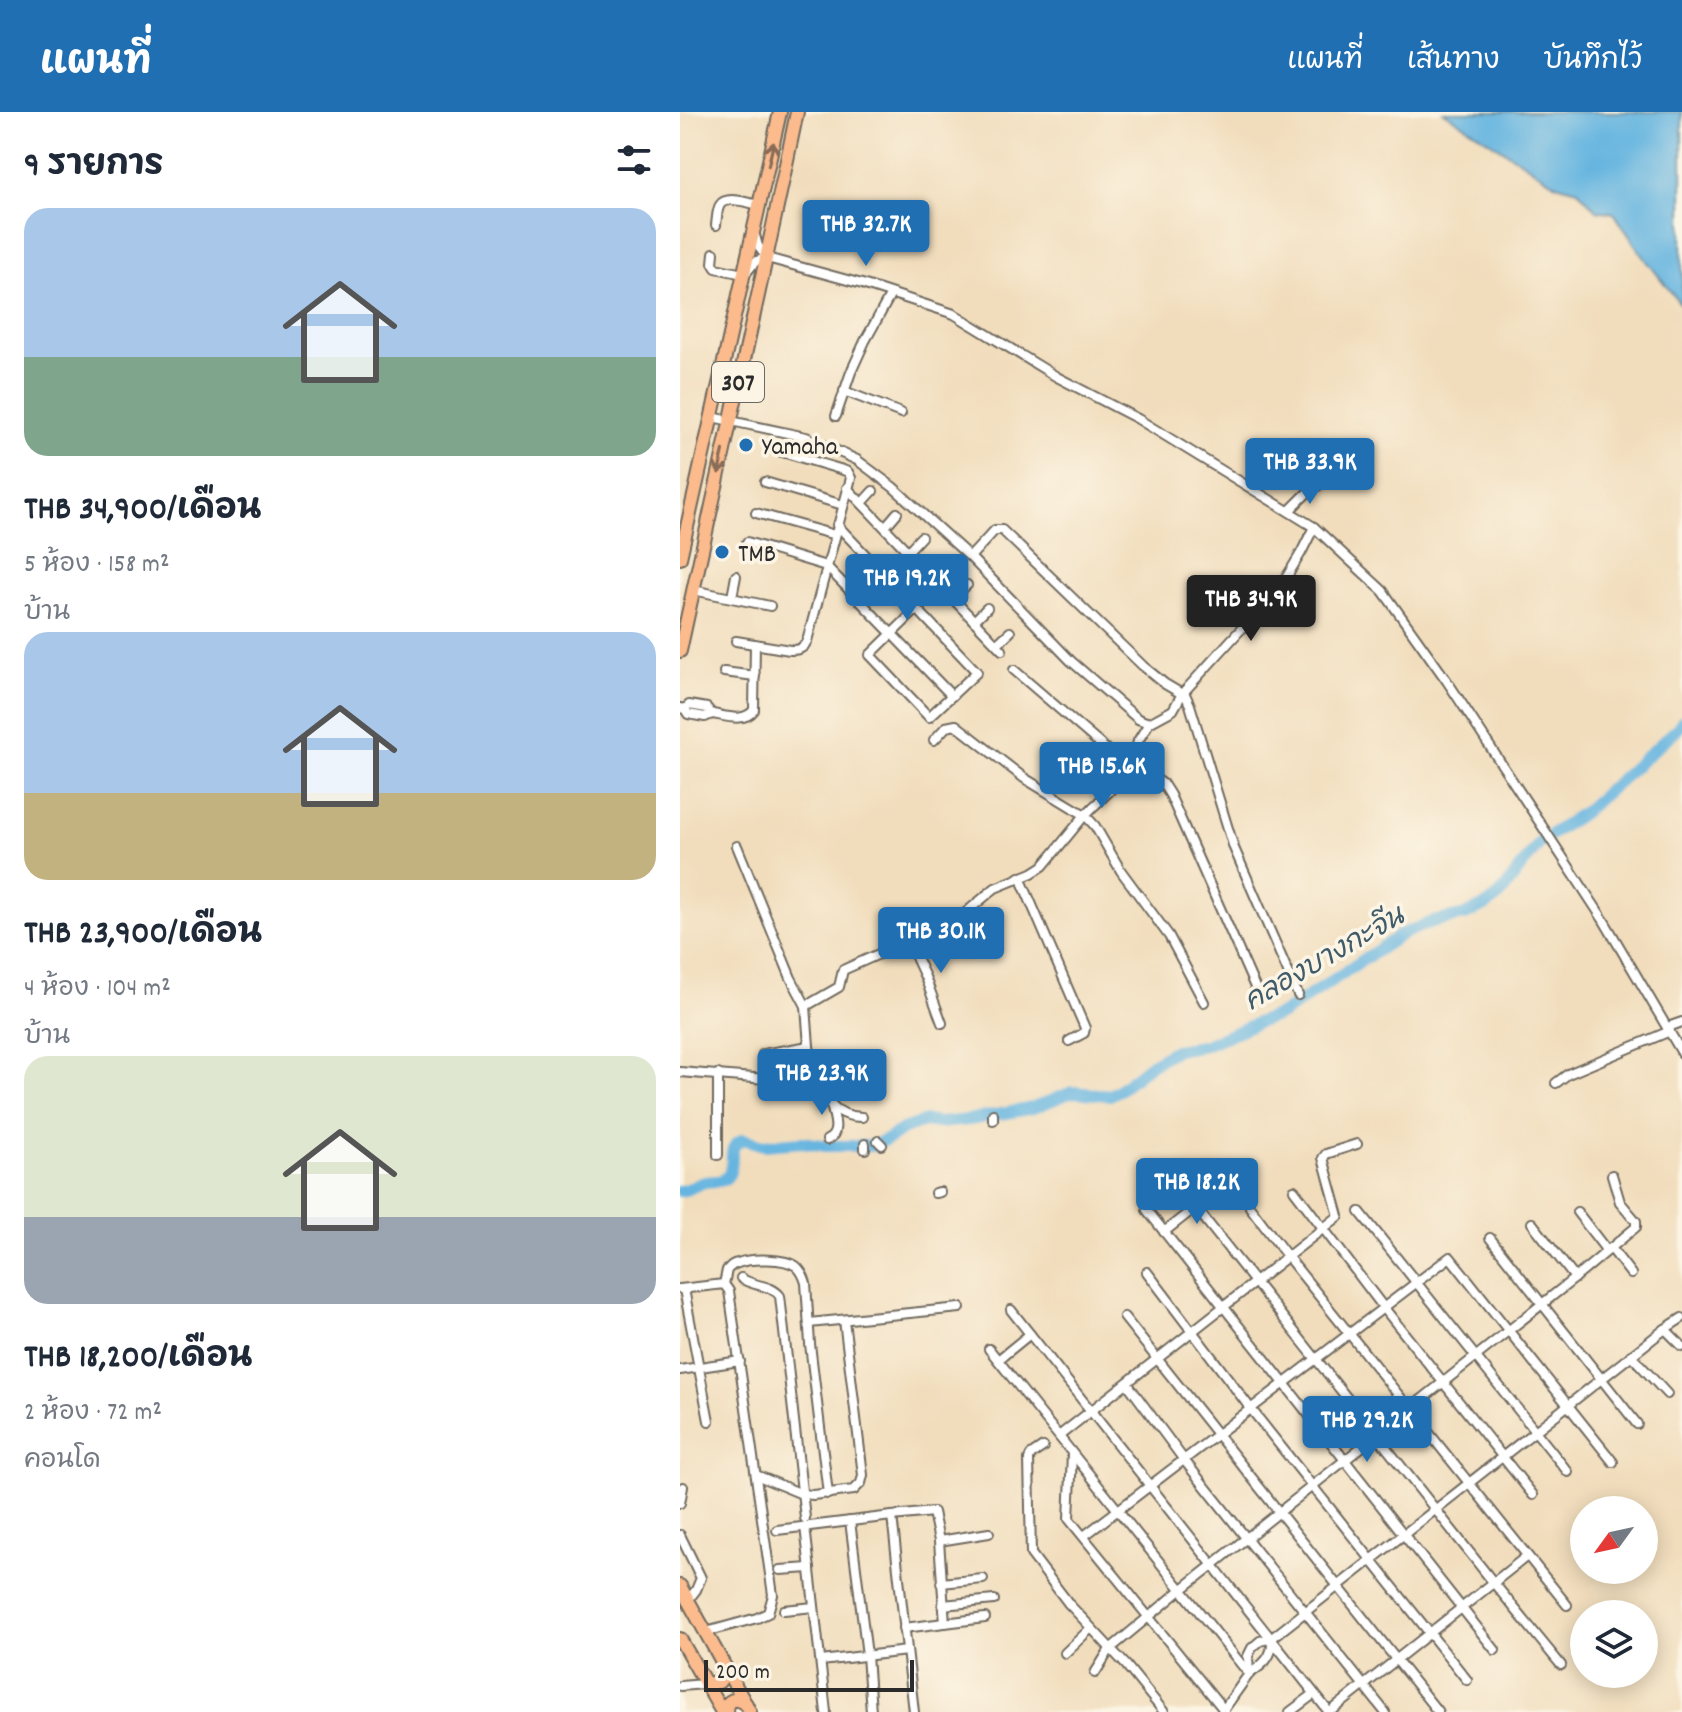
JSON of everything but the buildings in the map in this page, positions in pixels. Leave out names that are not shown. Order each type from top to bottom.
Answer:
[{"type":"main road","name":"307","points":[[680,558],[780,112]]},
{"type":"main road","name":"307","points":[[680,651],[797,112]]},
{"type":"main road","points":[[736,304],[755,308]]},
{"type":"main road","points":[[680,1586],[748,1708]]},
{"type":"main road","points":[[682,1644],[724,1712]]},
{"type":"main road","points":[[705,1684],[719,1682],[726,1668]]},
{"type":"main road","points":[[724,1712],[733,1699],[738,1699],[748,1708]]},
{"type":"street","points":[[716,225],[719,205],[725,201],[759,205]]},
{"type":"street","points":[[754,227],[758,246],[767,258]]},
{"type":"street","points":[[714,253],[716,268],[742,276],[756,261],[767,258],[954,314],[1057,377],[1138,419],[1314,527],[1383,591],[1449,684],[1603,919],[1682,1053]]},
{"type":"street","points":[[836,416],[865,341],[891,294]]},
{"type":"street","points":[[844,391],[901,413]]},
{"type":"street","points":[[712,417],[806,437],[857,460],[893,487],[970,557],[1071,661],[1138,719],[1149,723]]},
{"type":"street","points":[[736,641],[790,650],[804,647],[851,478],[843,470],[772,449]]},
{"type":"street","points":[[1289,511],[1310,490],[1352,467]]},
{"type":"street","points":[[765,482],[843,505]]},
{"type":"street","points":[[847,488],[999,647],[1010,632]]},
{"type":"street","points":[[862,503],[873,491]]},
{"type":"street","points":[[756,513],[836,530],[917,609],[977,672],[929,717],[870,655],[917,609]]},
{"type":"street","points":[[885,527],[897,513]]},
{"type":"street","points":[[806,1006],[839,987],[843,970],[944,925],[963,915],[995,888],[1043,866],[1085,815],[1124,777],[1131,766],[1138,741],[1149,723],[1173,710],[1183,693],[1283,583],[1314,527]]},
{"type":"street","points":[[970,557],[995,530],[1002,530],[1143,666],[1165,684],[1183,693],[1190,705],[1234,848],[1298,995]]},
{"type":"street","points":[[908,551],[921,537]]},
{"type":"street","points":[[747,542],[826,566],[952,696]]},
{"type":"street","points":[[932,577],[946,563]]},
{"type":"street","points":[[732,597],[736,576]]},
{"type":"street","points":[[952,598],[967,585]]},
{"type":"street","points":[[693,590],[770,606]]},
{"type":"street","points":[[974,621],[987,608]]},
{"type":"street","points":[[682,709],[689,705],[707,708],[712,714],[742,718],[751,714],[754,706],[755,644]]},
{"type":"street","points":[[1014,670],[1131,766],[1163,784],[1258,994]]},
{"type":"street","points":[[724,672],[755,676]]},
{"type":"street","points":[[934,740],[946,727],[956,725],[1024,778],[1085,815],[1169,936],[1204,1002]]},
{"type":"street","points":[[737,846],[791,978],[806,1006],[812,1072],[826,1098],[844,1115],[862,1117]]},
{"type":"street","points":[[1020,877],[1085,1028],[1084,1033],[1069,1041]]},
{"type":"street","points":[[908,940],[942,1023]]},
{"type":"street","points":[[1556,1083],[1568,1074],[1682,1022]]},
{"type":"street","points":[[766,1079],[763,1054],[809,1046]]},
{"type":"street","points":[[680,1072],[766,1079],[812,1072]]},
{"type":"street","points":[[718,1074],[718,1155]]},
{"type":"street","points":[[827,1140],[835,1132],[831,1103]]},
{"type":"street","points":[[1059,1436],[1339,1216],[1323,1158],[1326,1154],[1357,1144]]},
{"type":"street","points":[[1162,1165],[1561,1665]]},
{"type":"street","points":[[1095,1673],[1110,1649],[1212,1564],[1636,1227],[1636,1221],[1620,1202],[1612,1175]]},
{"type":"street","points":[[1294,1190],[1533,1495]]},
{"type":"street","points":[[1164,1232],[1211,1195]]},
{"type":"street","points":[[1250,1207],[1567,1605]]},
{"type":"street","points":[[1147,1210],[1495,1650]]},
{"type":"street","points":[[1360,1212],[1568,1472]]},
{"type":"street","points":[[1577,1212],[1631,1274]]},
{"type":"street","points":[[1532,1223],[1575,1278]]},
{"type":"street","points":[[1490,1238],[1637,1424]]},
{"type":"street","points":[[1084,1536],[1450,1257],[1613,1462]]},
{"type":"street","points":[[706,1632],[768,1613],[773,1595],[732,1301],[724,1284],[727,1270],[738,1262],[772,1260],[793,1264],[803,1274],[828,1494]]},
{"type":"street","points":[[1147,1272],[1370,1561],[1467,1680]]},
{"type":"street","points":[[741,1278],[754,1285],[772,1288],[780,1296],[826,1712]]},
{"type":"street","points":[[709,1421],[682,1289],[724,1284]]},
{"type":"street","points":[[809,1323],[960,1308]]},
{"type":"street","points":[[1011,1310],[1314,1694],[1332,1710],[1527,1556]]},
{"type":"street","points":[[1124,1317],[1438,1712]]},
{"type":"street","points":[[1249,1674],[1248,1656],[1260,1641],[1272,1638],[1682,1318]]},
{"type":"street","points":[[756,1475],[802,1494],[854,1490],[861,1483],[863,1475],[844,1320]]},
{"type":"street","points":[[1665,1329],[1682,1346]]},
{"type":"street","points":[[998,1360],[1030,1334]]},
{"type":"street","points":[[989,1349],[1249,1674]]},
{"type":"street","points":[[1631,1355],[1667,1394]]},
{"type":"street","points":[[680,1370],[740,1361]]},
{"type":"street","points":[[1127,1383],[1184,1460],[1385,1712]]},
{"type":"street","points":[[1043,1447],[1029,1459],[1031,1554],[1069,1604],[1126,1665],[1164,1712]]},
{"type":"street","points":[[1072,1454],[1068,1516],[1223,1711],[1249,1674],[1266,1661],[1273,1647],[1272,1638]]},
{"type":"street","points":[[680,1503],[683,1487]]},
{"type":"street","points":[[777,1530],[805,1522],[850,1521],[933,1512],[939,1541],[945,1623]]},
{"type":"street","points":[[892,1516],[914,1712]]},
{"type":"street","points":[[850,1521],[871,1712]]},
{"type":"street","points":[[939,1541],[989,1533]]},
{"type":"street","points":[[680,1535],[701,1578],[688,1600]]},
{"type":"street","points":[[780,1570],[810,1568]]},
{"type":"street","points":[[941,1583],[983,1579]]},
{"type":"street","points":[[943,1605],[994,1600]]},
{"type":"street","points":[[784,1610],[814,1607]]},
{"type":"street","points":[[904,1628],[985,1618]]},
{"type":"street","points":[[1065,1653],[1091,1628]]},
{"type":"street","points":[[821,1661],[907,1651]]},
{"type":"street","points":[[680,1686],[705,1684]]},
{"type":"street","points":[[1290,1712],[1314,1694]]},
{"type":"water","points":[[1444,112],[1682,112],[1682,306],[1614,213],[1596,210],[1578,190],[1556,184]]},
{"type":"waterway","name":"คลองบางกะจีน","points":[[680,1191],[727,1177],[734,1146],[743,1139],[764,1145],[803,1142],[826,1146],[872,1146],[903,1129],[926,1121],[969,1120],[1033,1108],[1072,1092],[1110,1095],[1175,1050],[1205,1045],[1282,1014],[1402,934],[1487,905],[1500,895],[1541,841],[1584,812],[1676,730],[1682,721]]},
{"type":"place","name":"Yamaha","points":[[746,445]]},
{"type":"place","name":"TMB","points":[[722,552]]}]
